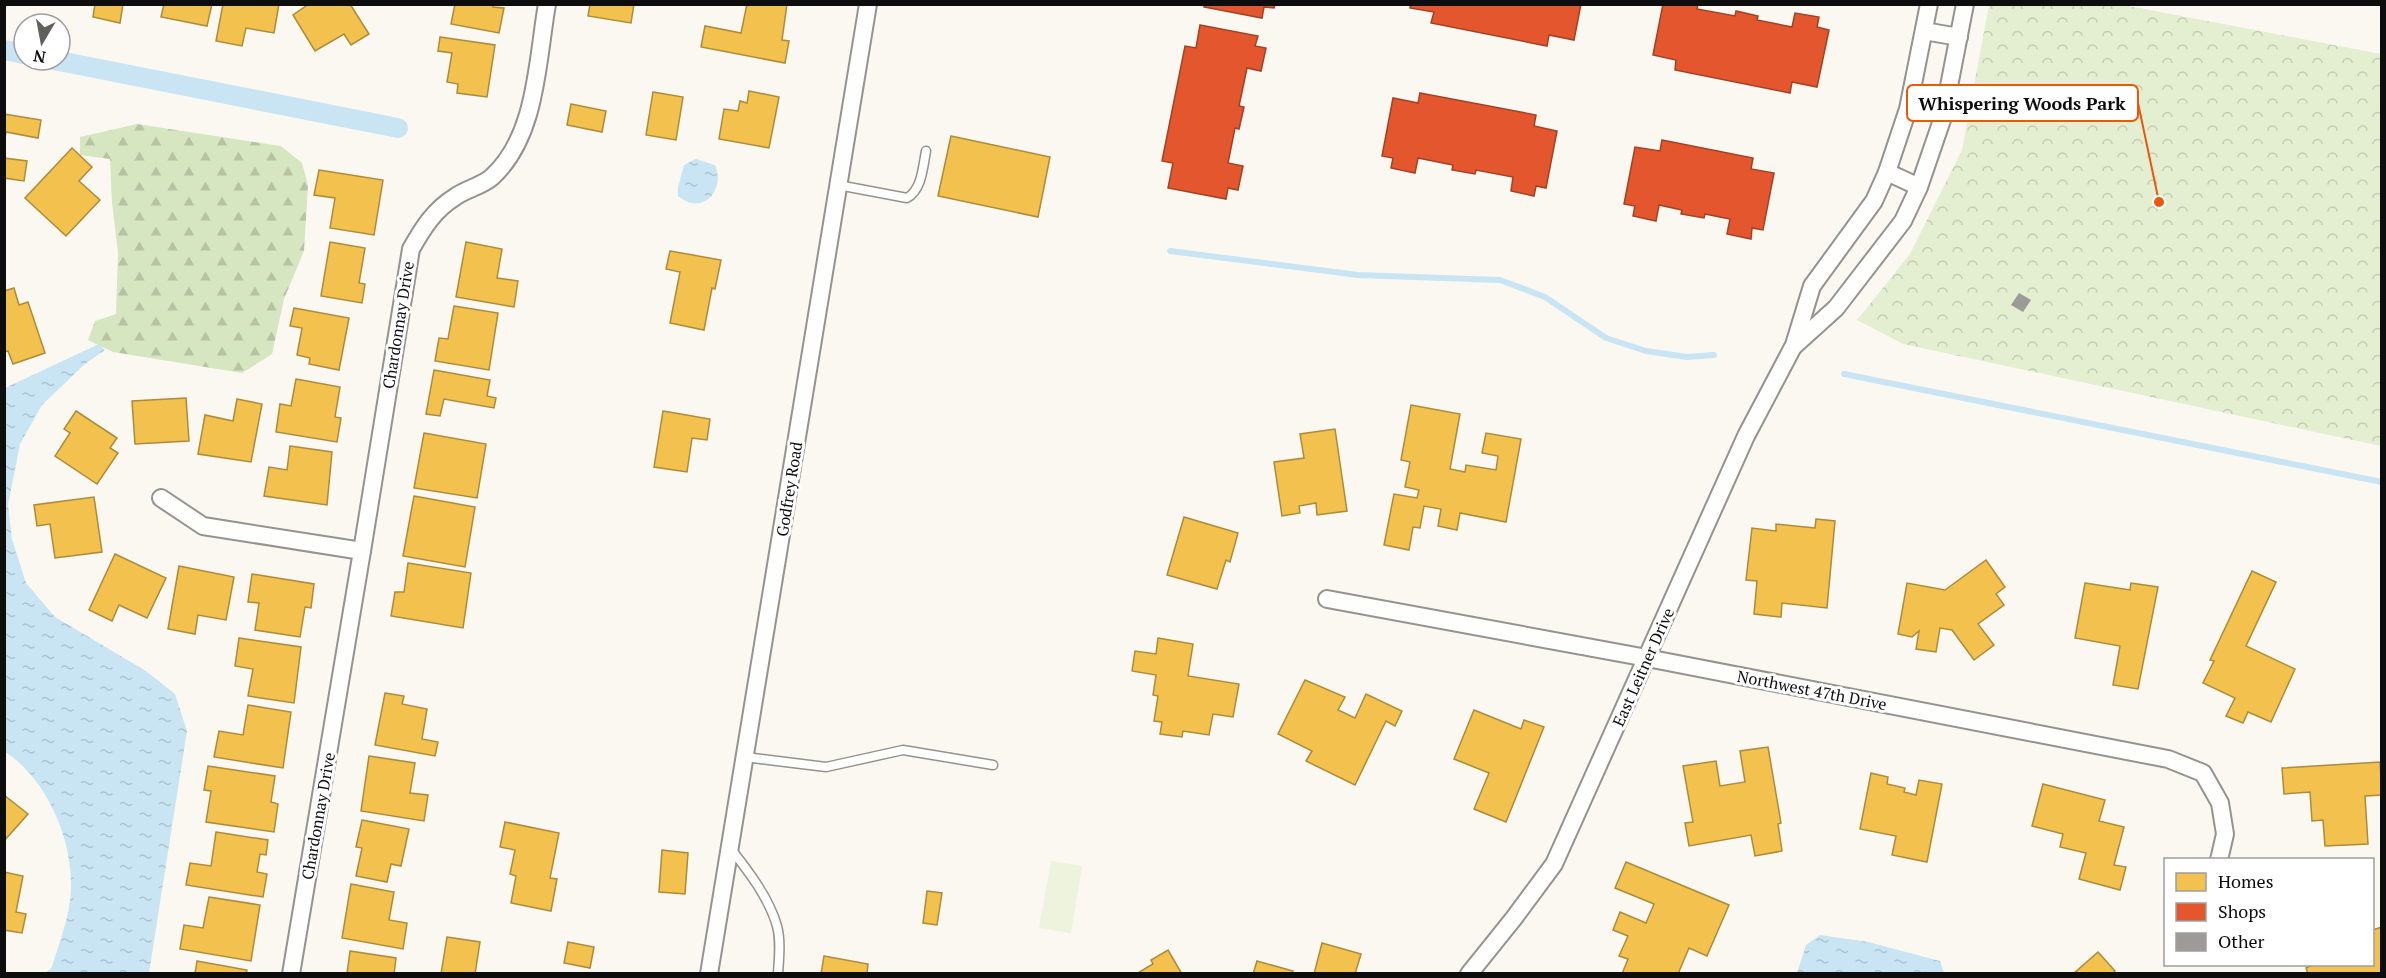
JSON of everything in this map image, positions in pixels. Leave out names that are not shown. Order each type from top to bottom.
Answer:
[{"type":"street","name":"Chardonnay Drive","points":[[291,974],[411,249],[432,215],[454,197],[490,178],[512,155],[528,118],[547,4]]},
{"type":"street","name":"Godfrey Road","points":[[709,974],[868,4]]},
{"type":"street","name":"East Leitner Drive","points":[[1468,974],[1554,864],[1746,436],[1794,345],[1812,286],[1874,201],[1887,172],[1908,109],[1929,4]]},
{"type":"street","name":"East Leitner Drive","points":[[1794,345],[1836,308],[1903,221],[1919,187],[1943,117],[1965,4]]},
{"type":"street","points":[[1924,31],[1959,37]]},
{"type":"street","points":[[1887,172],[1919,187]]},
{"type":"street","points":[[160,498],[203,526],[362,551]]},
{"type":"street","name":"Northwest 47th Drive","points":[[1327,599],[1647,658],[2168,759],[2203,773],[2220,803],[2225,834],[2220,858]]},
{"type":"lane","points":[[838,185],[907,198],[911,196],[921,178],[926,151]]},
{"type":"lane","points":[[745,757],[826,767],[903,750],[993,765]]},
{"type":"lane","points":[[730,847],[751,876],[770,909],[777,928],[778,974]]},
{"type":"green space","points":[[1989,5],[2123,5],[2381,54],[2381,446],[1903,344],[1857,320],[1910,254],[1962,150]]},
{"type":"green space","points":[[137,124],[281,146],[302,163],[308,185],[304,251],[284,299],[272,354],[242,373],[113,352],[88,340],[95,321],[116,314],[118,253],[110,159],[80,155],[80,137]]},
{"type":"green space","points":[[1051,861],[1082,866],[1071,933],[1039,928]]},
{"type":"water","points":[[696,159],[715,165],[718,174],[715,191],[704,202],[696,203],[687,202],[678,196],[678,187],[684,165]]},
{"type":"water","points":[[99,344],[105,350],[85,364],[42,405],[20,444],[8,505],[12,539],[26,583],[55,617],[146,671],[175,694],[187,731],[149,973],[46,973],[52,967],[65,926],[71,881],[64,838],[47,797],[21,764],[5,752],[5,388]]},
{"type":"water","points":[[1820,935],[1868,942],[1940,961],[1944,973],[1797,973],[1806,945]]},
{"type":"building: Homes","points":[[95,4],[123,4],[120,23],[93,17]]},
{"type":"building: Homes","points":[[164,4],[212,4],[207,26],[161,17]]},
{"type":"building: Homes","points":[[223,4],[279,4],[274,33],[246,28],[242,46],[216,41]]},
{"type":"building: Homes","points":[[309,4],[350,4],[369,34],[351,45],[344,34],[315,51],[293,15]]},
{"type":"building: Homes","points":[[455,4],[494,4],[493,7],[504,8],[499,33],[451,24]]},
{"type":"building: Homes","points":[[590,4],[634,4],[631,23],[588,16]]},
{"type":"building: Homes","points":[[747,4],[787,4],[782,40],[789,41],[785,63],[701,47],[705,26],[741,33]]},
{"type":"building: Homes","points":[[440,37],[495,45],[487,97],[457,93],[458,84],[447,82],[452,53],[438,51]]},
{"type":"building: Homes","points":[[749,91],[779,97],[769,148],[719,139],[724,109],[738,111],[740,101],[747,103]]},
{"type":"building: Homes","points":[[653,92],[683,97],[676,140],[646,135]]},
{"type":"building: Homes","points":[[571,104],[606,111],[602,132],[567,125]]},
{"type":"building: Homes","points":[[4,114],[41,120],[38,138],[6,132],[4,144]]},
{"type":"building: Homes","points":[[951,136],[1050,157],[1038,217],[938,196]]},
{"type":"building: Homes","points":[[72,148],[92,167],[79,181],[100,200],[66,236],[25,198]]},
{"type":"building: Homes","points":[[4,158],[27,161],[24,181],[4,178]]},
{"type":"building: Homes","points":[[319,170],[383,180],[374,235],[330,228],[335,198],[314,195]]},
{"type":"building: Homes","points":[[330,242],[365,248],[359,283],[365,284],[362,303],[321,296]]},
{"type":"building: Homes","points":[[466,242],[502,249],[497,278],[518,281],[514,307],[456,297]]},
{"type":"building: Homes","points":[[670,251],[721,260],[715,289],[712,288],[704,330],[670,323],[680,272],[666,269]]},
{"type":"building: Homes","points":[[14,288],[19,305],[28,302],[45,353],[13,364],[8,351],[4,352],[4,291]]},
{"type":"building: Homes","points":[[454,306],[498,313],[489,370],[435,361],[439,338],[448,339]]},
{"type":"building: Homes","points":[[294,308],[349,318],[339,370],[309,364],[310,358],[297,355],[302,328],[290,326]]},
{"type":"building: Homes","points":[[434,370],[490,380],[487,396],[496,398],[494,408],[444,399],[440,416],[426,414]]},
{"type":"building: Homes","points":[[296,379],[340,387],[335,417],[341,418],[337,442],[276,432],[280,404],[291,406]]},
{"type":"building: Homes","points":[[186,398],[189,441],[135,444],[132,401]]},
{"type":"building: Homes","points":[[237,399],[262,404],[251,462],[198,454],[205,415],[233,421]]},
{"type":"building: Homes","points":[[1411,405],[1460,414],[1450,469],[1465,472],[1466,465],[1496,470],[1498,456],[1482,453],[1486,433],[1521,439],[1506,522],[1460,513],[1457,530],[1438,526],[1441,509],[1424,506],[1420,528],[1413,527],[1409,550],[1384,545],[1394,494],[1417,498],[1419,490],[1405,487],[1410,462],[1401,460]]},
{"type":"building: Homes","points":[[76,411],[117,438],[110,448],[118,453],[97,484],[55,456],[70,433],[64,429]]},
{"type":"building: Homes","points":[[663,411],[710,419],[707,440],[692,438],[687,472],[654,467]]},
{"type":"building: Homes","points":[[1335,429],[1347,511],[1317,515],[1316,503],[1299,506],[1300,513],[1282,516],[1274,462],[1304,458],[1300,434]]},
{"type":"building: Homes","points":[[424,433],[486,444],[477,498],[414,488]]},
{"type":"building: Homes","points":[[290,446],[332,452],[327,505],[264,496],[269,467],[287,470]]},
{"type":"building: Homes","points":[[414,496],[475,507],[465,567],[403,556]]},
{"type":"building: Homes","points":[[94,497],[102,552],[55,558],[50,524],[37,526],[34,505]]},
{"type":"building: Homes","points":[[1184,517],[1238,533],[1230,562],[1226,560],[1217,589],[1167,575]]},
{"type":"building: Homes","points":[[1816,519],[1835,521],[1827,608],[1782,603],[1781,617],[1754,614],[1757,581],[1746,580],[1752,528],[1776,531],[1776,524],[1815,528]]},
{"type":"building: Homes","points":[[115,554],[166,578],[147,618],[119,605],[112,621],[89,610]]},
{"type":"building: Homes","points":[[1986,560],[2005,587],[1996,594],[2004,605],[1978,624],[1994,645],[1974,660],[1952,630],[1940,628],[1936,652],[1916,649],[1919,631],[1912,637],[1898,634],[1907,583],[1945,590]]},
{"type":"building: Homes","points":[[408,563],[471,573],[463,628],[391,616],[395,592],[404,592]]},
{"type":"building: Homes","points":[[179,566],[234,577],[226,620],[198,615],[195,634],[168,629]]},
{"type":"building: Homes","points":[[2252,571],[2276,582],[2246,646],[2295,669],[2271,722],[2248,712],[2243,723],[2226,716],[2235,698],[2203,683],[2214,661],[2210,660]]},
{"type":"building: Homes","points":[[252,574],[314,584],[311,608],[305,607],[300,637],[255,630],[259,603],[248,602]]},
{"type":"building: Homes","points":[[2085,583],[2130,590],[2131,583],[2158,587],[2138,689],[2113,685],[2120,646],[2075,638]]},
{"type":"building: Homes","points":[[239,638],[301,647],[294,703],[248,696],[253,669],[235,666]]},
{"type":"building: Homes","points":[[1158,638],[1193,644],[1188,676],[1239,684],[1233,717],[1213,714],[1209,735],[1183,731],[1182,737],[1160,734],[1162,722],[1154,721],[1158,696],[1153,695],[1156,675],[1132,671],[1135,651],[1156,654]]},
{"type":"building: Homes","points":[[1305,680],[1345,697],[1338,710],[1355,718],[1366,694],[1402,711],[1395,726],[1386,721],[1355,785],[1306,761],[1312,751],[1278,734]]},
{"type":"building: Homes","points":[[385,693],[404,696],[402,704],[427,709],[422,739],[438,742],[435,756],[375,745]]},
{"type":"building: Homes","points":[[248,705],[291,712],[283,768],[214,757],[219,731],[243,735]]},
{"type":"building: Homes","points":[[1474,710],[1521,729],[1524,720],[1544,727],[1506,822],[1474,809],[1489,773],[1454,759]]},
{"type":"building: Homes","points":[[1768,747],[1781,823],[1778,824],[1782,851],[1755,856],[1751,835],[1689,846],[1685,823],[1693,822],[1683,766],[1716,761],[1720,786],[1745,782],[1740,751]]},
{"type":"building: Homes","points":[[369,756],[415,763],[410,793],[428,795],[424,821],[361,811]]},
{"type":"building: Homes","points":[[2380,762],[2382,795],[2365,796],[2368,844],[2325,846],[2323,820],[2312,821],[2310,792],[2284,794],[2282,768]]},
{"type":"building: Homes","points":[[208,766],[275,776],[271,802],[278,804],[274,832],[206,822],[211,791],[204,790]]},
{"type":"building: Homes","points":[[1871,773],[1888,777],[1887,784],[1905,788],[1904,792],[1916,795],[1919,780],[1942,784],[1927,862],[1892,855],[1896,836],[1860,829]]},
{"type":"building: Homes","points":[[2043,784],[2105,800],[2099,821],[2124,827],[2114,865],[2126,867],[2120,890],[2079,879],[2086,853],[2060,847],[2063,834],[2032,826]]},
{"type":"building: Homes","points":[[4,795],[28,814],[4,841]]},
{"type":"building: Homes","points":[[362,820],[409,829],[401,866],[391,864],[387,882],[356,876],[362,848],[356,847]]},
{"type":"building: Homes","points":[[505,822],[559,833],[550,878],[557,879],[551,911],[511,903],[516,876],[510,874],[515,850],[500,847]]},
{"type":"building: Homes","points":[[216,832],[268,840],[266,855],[260,854],[257,872],[267,874],[263,897],[186,885],[190,863],[211,866]]},
{"type":"building: Homes","points":[[662,850],[688,853],[685,894],[659,892]]},
{"type":"building: Homes","points":[[1626,862],[1729,905],[1707,956],[1689,948],[1678,974],[1622,974],[1628,959],[1619,956],[1628,936],[1613,930],[1620,912],[1646,923],[1654,904],[1615,888]]},
{"type":"building: Homes","points":[[4,872],[23,876],[16,912],[26,914],[22,933],[4,930]]},
{"type":"building: Homes","points":[[351,884],[394,892],[389,920],[407,923],[403,949],[342,938]]},
{"type":"building: Homes","points":[[927,891],[942,893],[937,925],[923,923]]},
{"type":"building: Homes","points":[[209,897],[260,905],[251,961],[180,949],[184,925],[203,928]]},
{"type":"building: Homes","points":[[2382,927],[2382,974],[2308,974],[2306,968],[2310,966],[2374,966],[2374,929]]},
{"type":"building: Homes","points":[[447,937],[480,942],[475,974],[441,974]]},
{"type":"building: Homes","points":[[568,942],[594,947],[590,968],[564,963]]},
{"type":"building: Homes","points":[[1322,943],[1361,954],[1355,974],[1314,974]]},
{"type":"building: Homes","points":[[1168,950],[1182,974],[1136,974],[1153,964],[1151,960]]},
{"type":"building: Homes","points":[[350,951],[396,958],[394,974],[347,974]]},
{"type":"building: Homes","points":[[2098,952],[2115,971],[2112,974],[2073,974]]},
{"type":"building: Homes","points":[[824,956],[868,964],[867,974],[821,974]]},
{"type":"building: Homes","points":[[197,961],[247,970],[246,974],[195,974]]},
{"type":"building: Homes","points":[[1257,961],[1293,971],[1292,974],[1253,974]]},
{"type":"building: Shops","points":[[1205,4],[1275,4],[1274,8],[1264,7],[1262,18],[1204,7]]},
{"type":"building: Shops","points":[[1411,4],[1581,4],[1574,40],[1549,35],[1547,46],[1431,23],[1434,12],[1410,8]]},
{"type":"building: Shops","points":[[1663,4],[1698,4],[1697,9],[1735,16],[1736,11],[1758,16],[1757,20],[1792,27],[1795,13],[1819,17],[1817,27],[1829,30],[1817,87],[1792,82],[1790,93],[1675,70],[1676,60],[1653,55]]},
{"type":"building: Shops","points":[[1200,25],[1258,36],[1255,46],[1266,48],[1261,71],[1247,68],[1239,106],[1244,107],[1239,129],[1235,128],[1228,163],[1243,166],[1238,190],[1228,188],[1226,199],[1168,188],[1173,163],[1162,161],[1185,46],[1196,48]]},
{"type":"building: Shops","points":[[1420,93],[1536,115],[1534,126],[1557,131],[1546,188],[1536,186],[1534,196],[1511,191],[1513,177],[1476,170],[1475,174],[1452,170],[1453,165],[1418,158],[1415,173],[1391,168],[1393,158],[1382,156],[1393,98],[1418,103]]},
{"type":"building: Shops","points":[[1662,140],[1753,158],[1751,169],[1774,173],[1763,230],[1752,228],[1751,239],[1727,234],[1730,219],[1705,214],[1704,218],[1681,214],[1682,210],[1659,205],[1656,221],[1633,216],[1635,206],[1624,204],[1635,147],[1660,151]]},
{"type":"building: Other","points":[[2019,293],[2031,300],[2023,312],[2011,305]]},
{"type":"waterway","points":[[4,50],[12,52]]},
{"type":"waterway","points":[[72,64],[398,128]]},
{"type":"waterway","points":[[1170,251],[1358,275],[1500,280],[1545,297],[1606,338],[1646,351],[1687,357],[1714,355]]},
{"type":"waterway","points":[[1844,374],[2382,482]]},
{"type":"place","name":"Whispering Woods Park","points":[[2159,202]]}]
